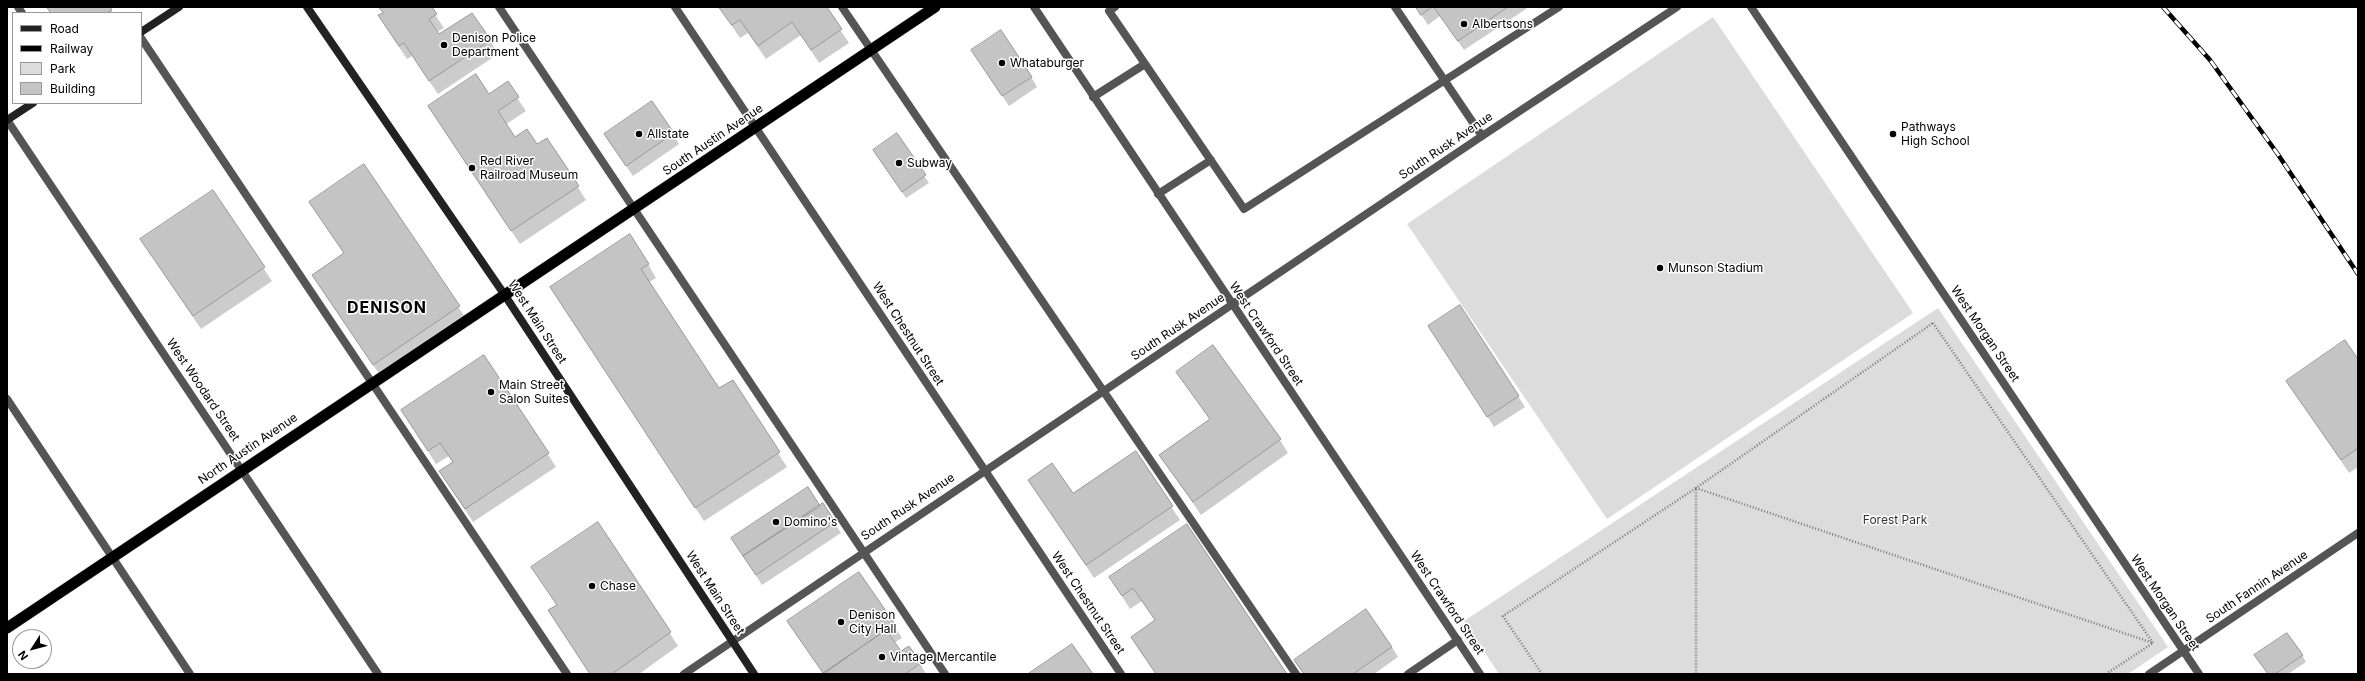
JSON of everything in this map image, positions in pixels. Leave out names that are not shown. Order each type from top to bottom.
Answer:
[{"type":"highway","name":"South Austin Avenue","points":[[504,294],[936,7]]},
{"type":"highway","name":"North Austin Avenue","points":[[7,628],[241,469],[504,294]]},
{"type":"main road","points":[[142,31],[179,7]]},
{"type":"main road","name":"West Main Street","points":[[307,7],[504,294],[754,674]]},
{"type":"main road","points":[[7,120],[31,104]]},
{"type":"street","points":[[498,7],[865,551],[945,674]]},
{"type":"street","name":"West Chestnut Street","points":[[675,7],[1121,674]]},
{"type":"street","points":[[842,7],[1296,674]]},
{"type":"street","name":"West Crawford Street","points":[[1034,7],[1232,306],[1480,674]]},
{"type":"street","points":[[1115,7],[1109,11],[1244,209],[1443,79],[1559,7]]},
{"type":"street","points":[[1395,7],[1482,136]]},
{"type":"street","name":"South Rusk Avenue","points":[[684,674],[984,470],[1232,306],[1482,136],[1677,7]]},
{"type":"street","name":"West Morgan Street","points":[[1751,7],[2199,674]]},
{"type":"street","points":[[142,39],[373,382],[567,674]]},
{"type":"street","points":[[1093,97],[1145,64]]},
{"type":"street","name":"West Woodard Street","points":[[7,120],[378,674]]},
{"type":"street","points":[[1158,194],[1211,160]]},
{"type":"street","points":[[7,399],[190,674]]},
{"type":"street","name":"South Fannin Avenue","points":[[2149,674],[2358,533]]},
{"type":"street","points":[[1408,674],[1458,640]]},
{"type":"path","points":[[1542,674],[1503,616],[1696,488],[1933,323],[2153,643]]},
{"type":"path","points":[[1696,488],[2153,643]]},
{"type":"path","points":[[1696,488],[1696,674]]},
{"type":"path","points":[[2106,674],[2153,643]]},
{"type":"green space","name":"Munson Stadium","points":[[1713,17],[1913,313],[1607,519],[1407,224]]},
{"type":"green space","name":"Forest Park","points":[[1938,308],[2168,647],[2128,674],[1499,674],[1464,621]]},
{"type":"building","points":[[47,7],[110,7],[112,10],[109,12],[50,12]]},
{"type":"building","name":"Denison Police Department","points":[[379,7],[432,7],[437,14],[429,19],[439,34],[472,13],[491,40],[429,81],[404,43],[399,46],[378,15],[383,13]]},
{"type":"building","points":[[719,7],[827,7],[842,29],[811,50],[792,22],[758,46],[740,20],[732,25]]},
{"type":"building","points":[[1416,7],[1432,7],[1421,15]]},
{"type":"building","name":"Albertsons","points":[[1434,7],[1508,7],[1458,41]]},
{"type":"building","name":"Whataburger","points":[[1001,30],[1032,77],[1002,96],[971,50]]},
{"type":"building","points":[[476,74],[489,94],[508,81],[519,97],[498,111],[515,137],[527,129],[537,144],[547,138],[579,186],[511,231],[428,106]]},
{"type":"building","name":"Allstate","points":[[652,101],[674,133],[626,166],[604,134]]},
{"type":"building","name":"Subway","points":[[897,133],[926,175],[902,192],[873,150]]},
{"type":"building","points":[[364,164],[460,306],[373,365],[312,275],[344,253],[309,202]]},
{"type":"building","points":[[213,190],[265,267],[193,316],[140,239]]},
{"type":"building","points":[[630,234],[649,264],[641,269],[719,388],[733,380],[780,452],[695,508],[550,287]]},
{"type":"building","points":[[1460,305],[1519,396],[1487,417],[1428,326]]},
{"type":"building","points":[[2345,340],[2358,359],[2358,448],[2341,460],[2286,381]]},
{"type":"building","points":[[1213,345],[1281,439],[1193,502],[1159,455],[1210,419],[1176,372]]},
{"type":"building","points":[[484,355],[549,453],[465,509],[439,471],[453,462],[440,443],[428,451],[401,410]]},
{"type":"building","points":[[1136,451],[1173,506],[1086,565],[1028,480],[1052,463],[1073,493]]},
{"type":"building","name":"Domino's","points":[[808,487],[820,506],[743,556],[731,538]]},
{"type":"building","points":[[823,503],[835,522],[756,575],[743,556]]},
{"type":"building","name":"Chase","points":[[598,522],[671,632],[612,674],[590,674],[548,610],[557,605],[531,567]]},
{"type":"building","points":[[1187,524],[1287,674],[1156,674],[1131,637],[1155,620],[1133,588],[1122,596],[1109,577]]},
{"type":"building","name":"Denison City Hall","points":[[859,572],[895,624],[823,673],[787,621]]},
{"type":"building","points":[[1366,609],[1392,647],[1353,674],[1304,674],[1294,660]]},
{"type":"building","name":"Vintage Mercantile","points":[[886,630],[901,651],[909,646],[921,663],[905,674],[824,674]]},
{"type":"building","points":[[2287,633],[2303,655],[2275,674],[2268,674],[2254,655]]},
{"type":"building","points":[[1072,644],[1093,674],[1028,674]]},
{"type":"railway","points":[[2163,7],[2210,60],[2277,153],[2358,274]]},
{"type":"place","name":"Albertsons","points":[[1464,24]]},
{"type":"place","name":"Denison Police Department","points":[[444,45]]},
{"type":"place","name":"Whataburger","points":[[1002,63]]},
{"type":"place","name":"Allstate","points":[[639,134]]},
{"type":"place","name":"Pathways High School","points":[[1893,134]]},
{"type":"place","name":"Subway","points":[[899,163]]},
{"type":"place","name":"Red River Railroad Museum","points":[[472,168]]},
{"type":"place","name":"Munson Stadium","points":[[1660,268]]},
{"type":"place","name":"Main Street Salon Suites","points":[[491,392]]},
{"type":"place","name":"Domino's","points":[[776,522]]},
{"type":"place","name":"Chase","points":[[592,586]]},
{"type":"place","name":"Denison City Hall","points":[[841,622]]},
{"type":"place","name":"Vintage Mercantile","points":[[882,657]]},
{"type":"district","name":"DENISON","points":[[387,308]]}]
